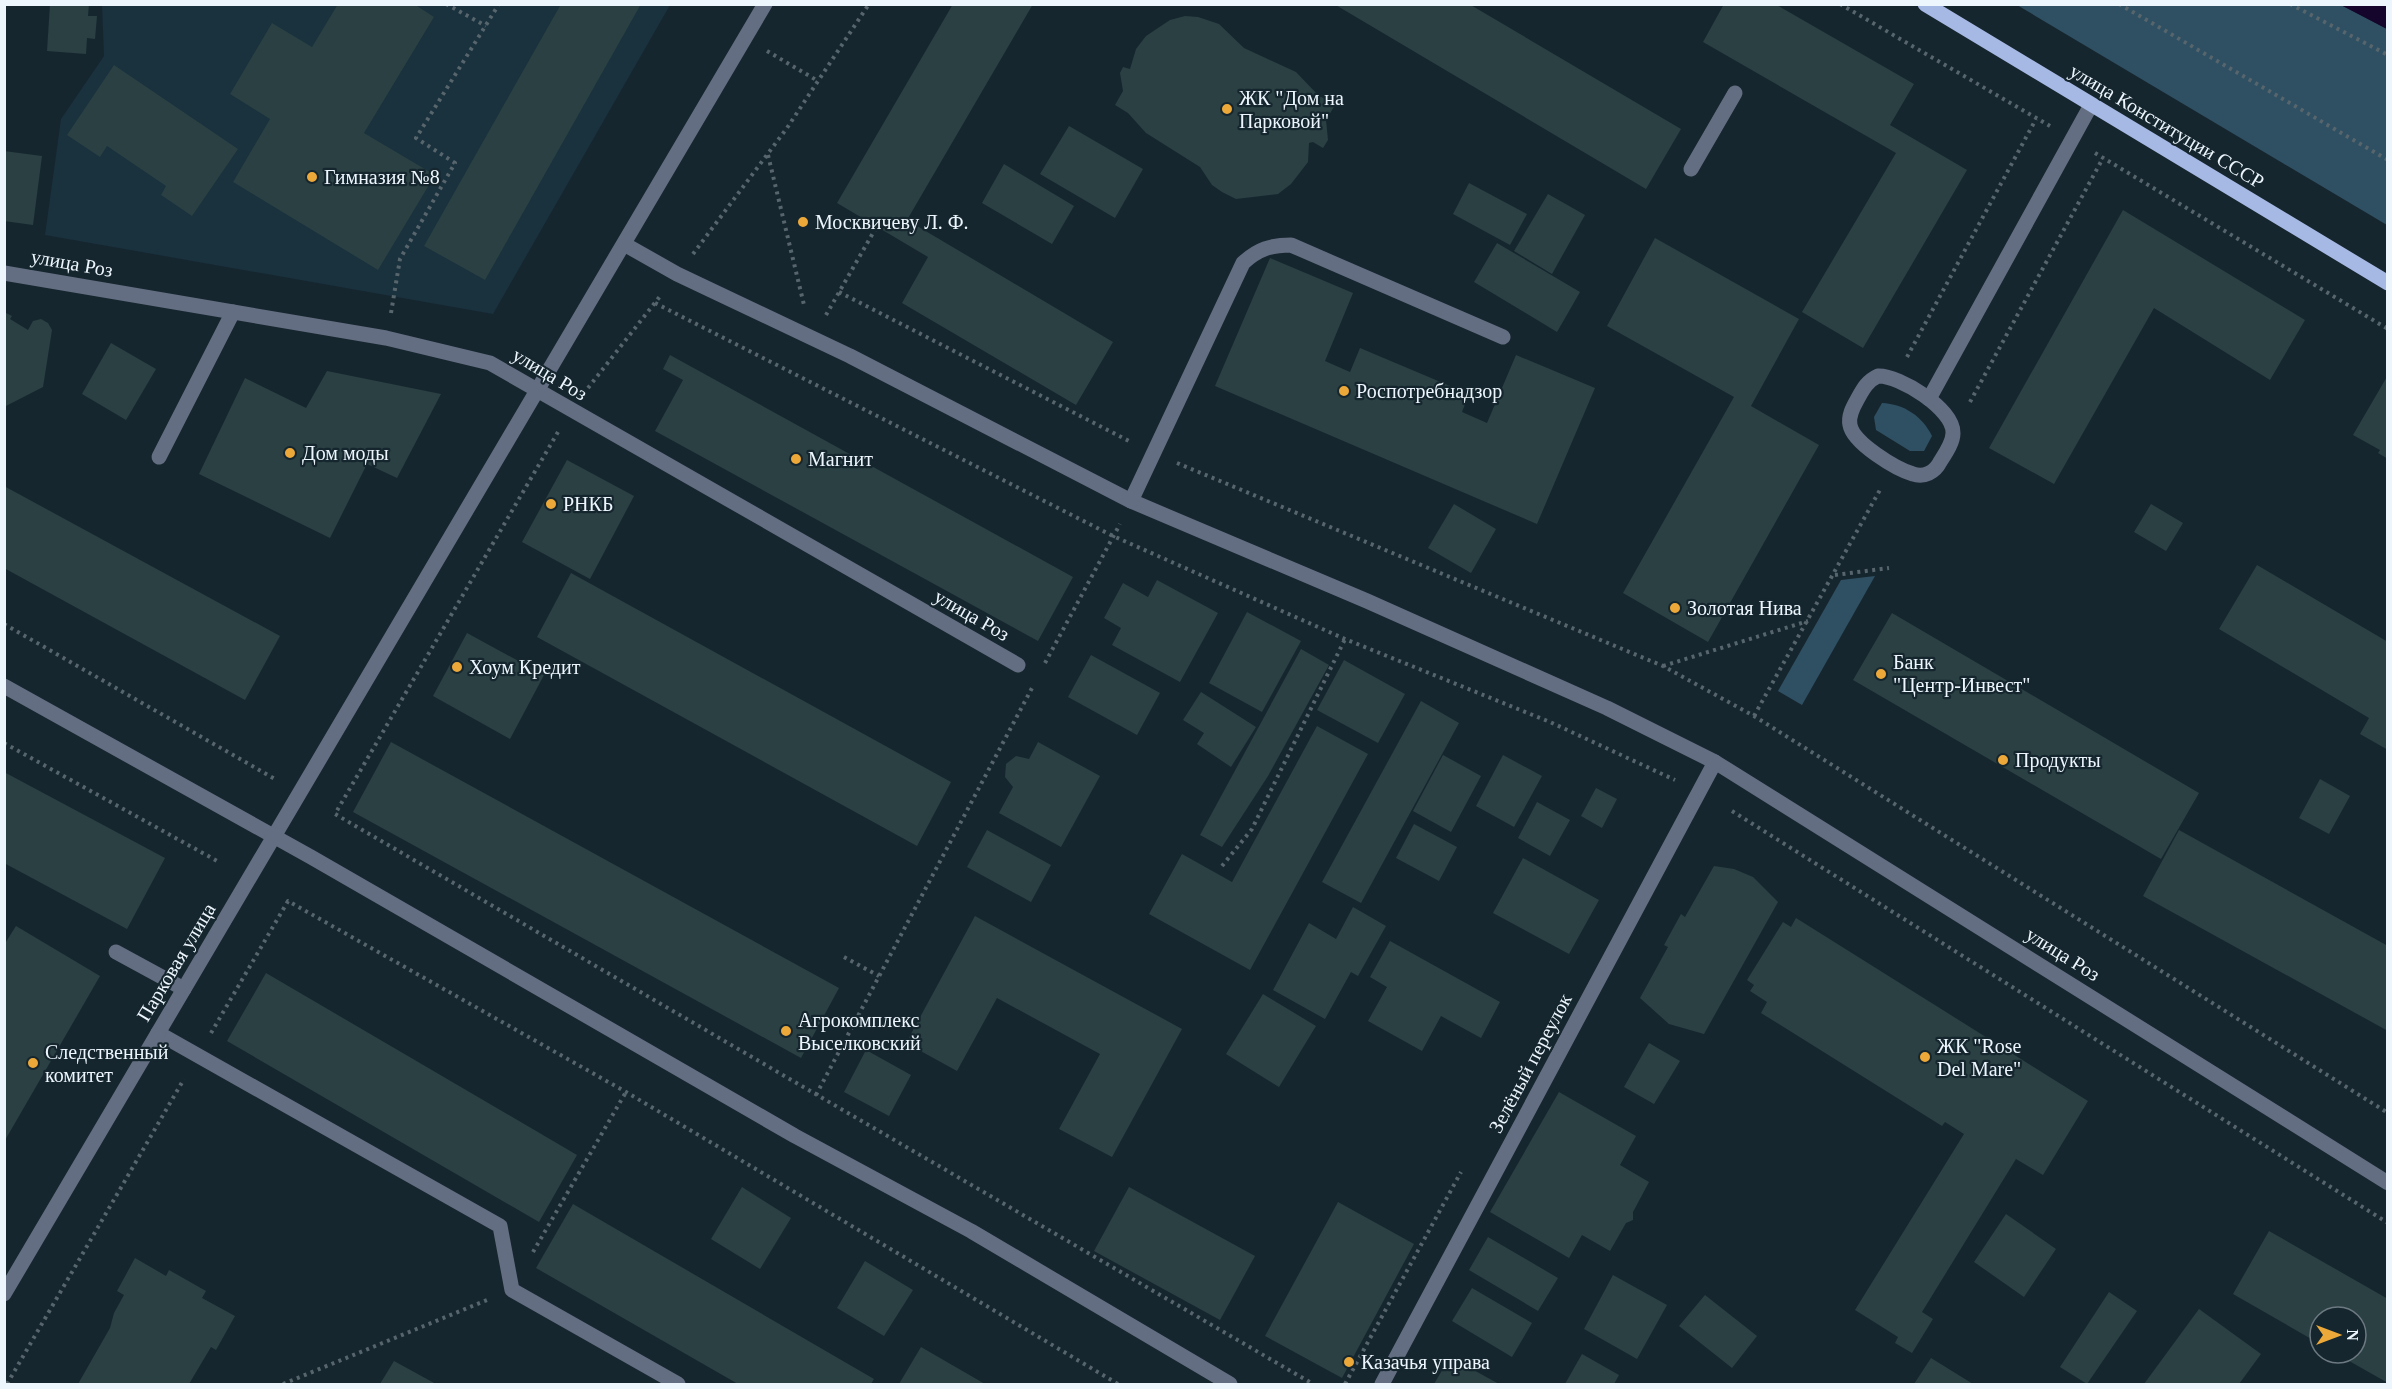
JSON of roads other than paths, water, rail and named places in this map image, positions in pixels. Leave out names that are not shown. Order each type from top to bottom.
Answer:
[{"type":"main road","name":"улица Конституции СССР","points":[[1925,4],[2388,283]]},
{"type":"street","name":"Парковая улица","points":[[7,1284],[275,837],[765,4]]},
{"type":"street","points":[[1691,169],[1735,93]]},
{"type":"street","points":[[1929,399],[2091,105]]},
{"type":"street","name":"улица Роз","points":[[624,244],[677,274],[812,338],[1131,501],[1367,601],[1596,703],[1715,762],[2388,1184]]},
{"type":"street","points":[[1131,501],[1243,263],[1255,252],[1272,245],[1291,245],[1503,337]]},
{"type":"street","name":"улица Роз","points":[[4,273],[386,338],[490,363],[539,390],[580,417],[1018,665]]},
{"type":"street","points":[[159,457],[233,312]]},
{"type":"street","points":[[1887,376],[1929,399],[1950,421],[1954,431],[1939,465],[1929,474],[1914,474],[1856,440],[1849,424],[1851,411],[1871,380],[1887,376]]},
{"type":"street","points":[[4,686],[275,837],[795,1136],[972,1231],[1230,1384]]},
{"type":"street","name":"Зелёный переулок","points":[[1382,1384],[1715,762]]},
{"type":"street","points":[[116,952],[184,989]]},
{"type":"street","points":[[158,1033],[500,1226],[512,1290],[678,1384]]},
{"type":"place","name":"ЖК \"Дом на Парковой\"","points":[[1227,109]]},
{"type":"place","name":"Гимназия №8","points":[[312,177]]},
{"type":"place","name":"Москвичеву Л. Ф.","points":[[803,222]]},
{"type":"place","name":"Роспотребнадзор","points":[[1344,391]]},
{"type":"place","name":"Дом моды","points":[[290,453]]},
{"type":"place","name":"Магнит","points":[[796,459]]},
{"type":"place","name":"РНКБ","points":[[551,504]]},
{"type":"place","name":"Золотая Нива","points":[[1675,608]]},
{"type":"place","name":"Хоум Кредит","points":[[457,667]]},
{"type":"place","name":"Банк \"Центр-Инвест\"","points":[[1881,674]]},
{"type":"place","name":"Продукты","points":[[2003,760]]},
{"type":"place","name":"Агрокомплекс Выселковский","points":[[786,1031]]},
{"type":"place","name":"ЖК \"Rose Del Mare\"","points":[[1925,1057]]},
{"type":"place","name":"Следственный комитет","points":[[33,1063]]},
{"type":"place","name":"Казачья управа","points":[[1349,1362]]}]
